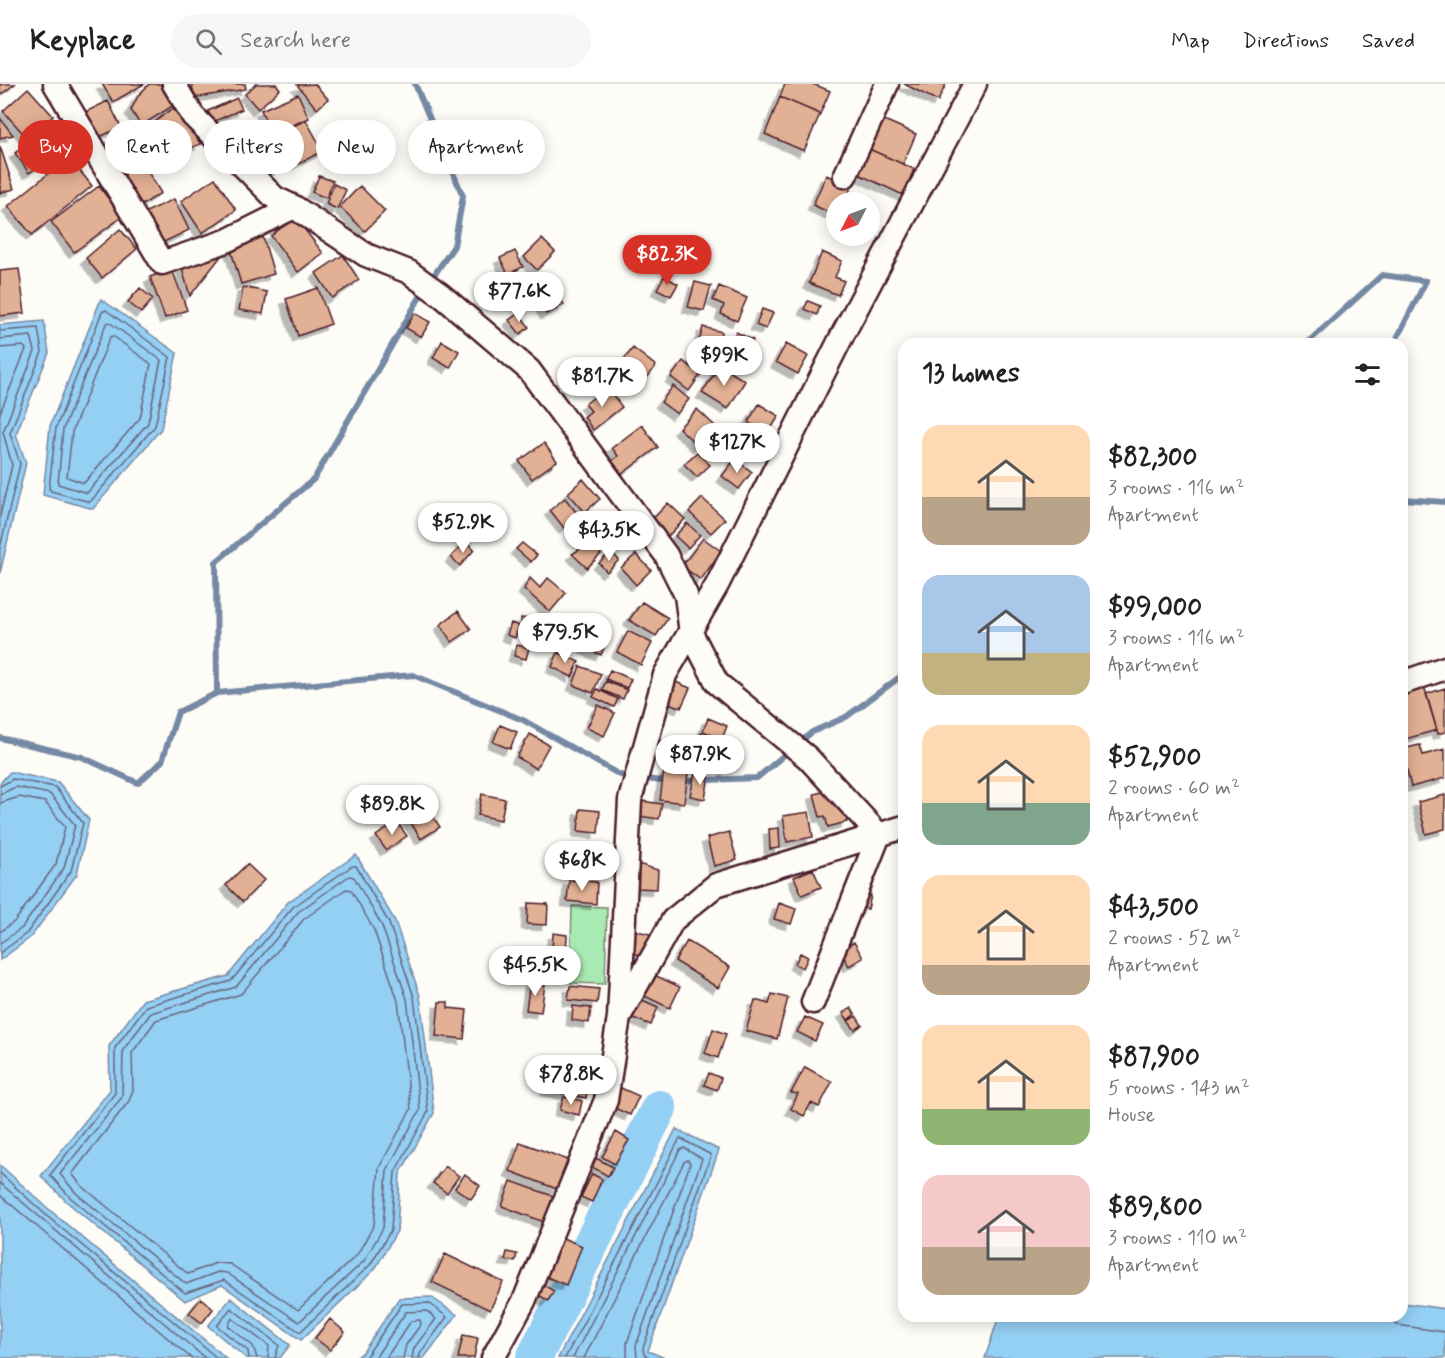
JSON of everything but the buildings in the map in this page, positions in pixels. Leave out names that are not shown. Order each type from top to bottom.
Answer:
[{"type":"street","points":[[55,84],[162,262],[226,241],[294,207]]},
{"type":"street","points":[[174,84],[193,116],[275,198],[294,207],[366,255],[409,272],[441,295],[529,370],[666,555],[686,595],[691,633],[717,682],[808,758],[879,835]]},
{"type":"street","points":[[845,176],[887,84]]},
{"type":"street","points":[[494,1358],[524,1301],[606,1100],[619,1017],[630,800],[665,675],[691,633],[843,334],[975,84]]},
{"type":"street","points":[[1408,681],[1445,668]]},
{"type":"street","points":[[619,1017],[673,920],[716,885],[898,830]]},
{"type":"street","points":[[813,1002],[879,835]]},
{"type":"green space","points":[[572,906],[607,907],[605,984],[570,983]]},
{"type":"water","points":[[101,299],[177,353],[161,429],[93,509],[43,495],[50,426]]},
{"type":"water","points":[[44,321],[49,353],[16,434],[26,463],[0,573],[0,325]]},
{"type":"water","points":[[10,772],[58,782],[89,820],[77,874],[31,937],[0,960],[0,783]]},
{"type":"water","points":[[356,855],[395,921],[420,996],[434,1113],[400,1174],[397,1231],[375,1269],[301,1340],[222,1285],[185,1301],[67,1202],[41,1176],[110,1090],[109,1046],[143,1000],[228,976],[288,902]]},
{"type":"water","points":[[676,1129],[719,1150],[648,1351],[665,1358],[558,1358]]},
{"type":"water","points":[[0,1165],[52,1212],[226,1358],[0,1358]]},
{"type":"water","points":[[431,1297],[457,1315],[424,1358],[356,1358],[363,1352],[399,1298]]},
{"type":"water","points":[[231,1298],[290,1345],[280,1358],[246,1358],[208,1326]]},
{"type":"water","points":[[1408,1304],[1445,1309],[1445,1358],[985,1358],[997,1322],[1408,1322]]},
{"type":"waterway","points":[[415,84],[463,196],[454,246],[430,281]]},
{"type":"waterway","points":[[1313,338],[1382,275],[1426,281],[1397,338]]},
{"type":"waterway","points":[[217,693],[216,562],[314,479],[424,290]]},
{"type":"waterway","points":[[1408,499],[1445,502]]},
{"type":"waterway","points":[[0,738],[82,757],[138,783],[162,761],[178,712],[217,693],[413,675],[523,720],[620,775],[668,782]]},
{"type":"waterway","points":[[798,744],[812,732],[846,717],[898,678]]},
{"type":"waterway","points":[[681,781],[757,778],[790,750]]},
{"type":"waterway","points":[[534,1358],[659,1108]]}]
